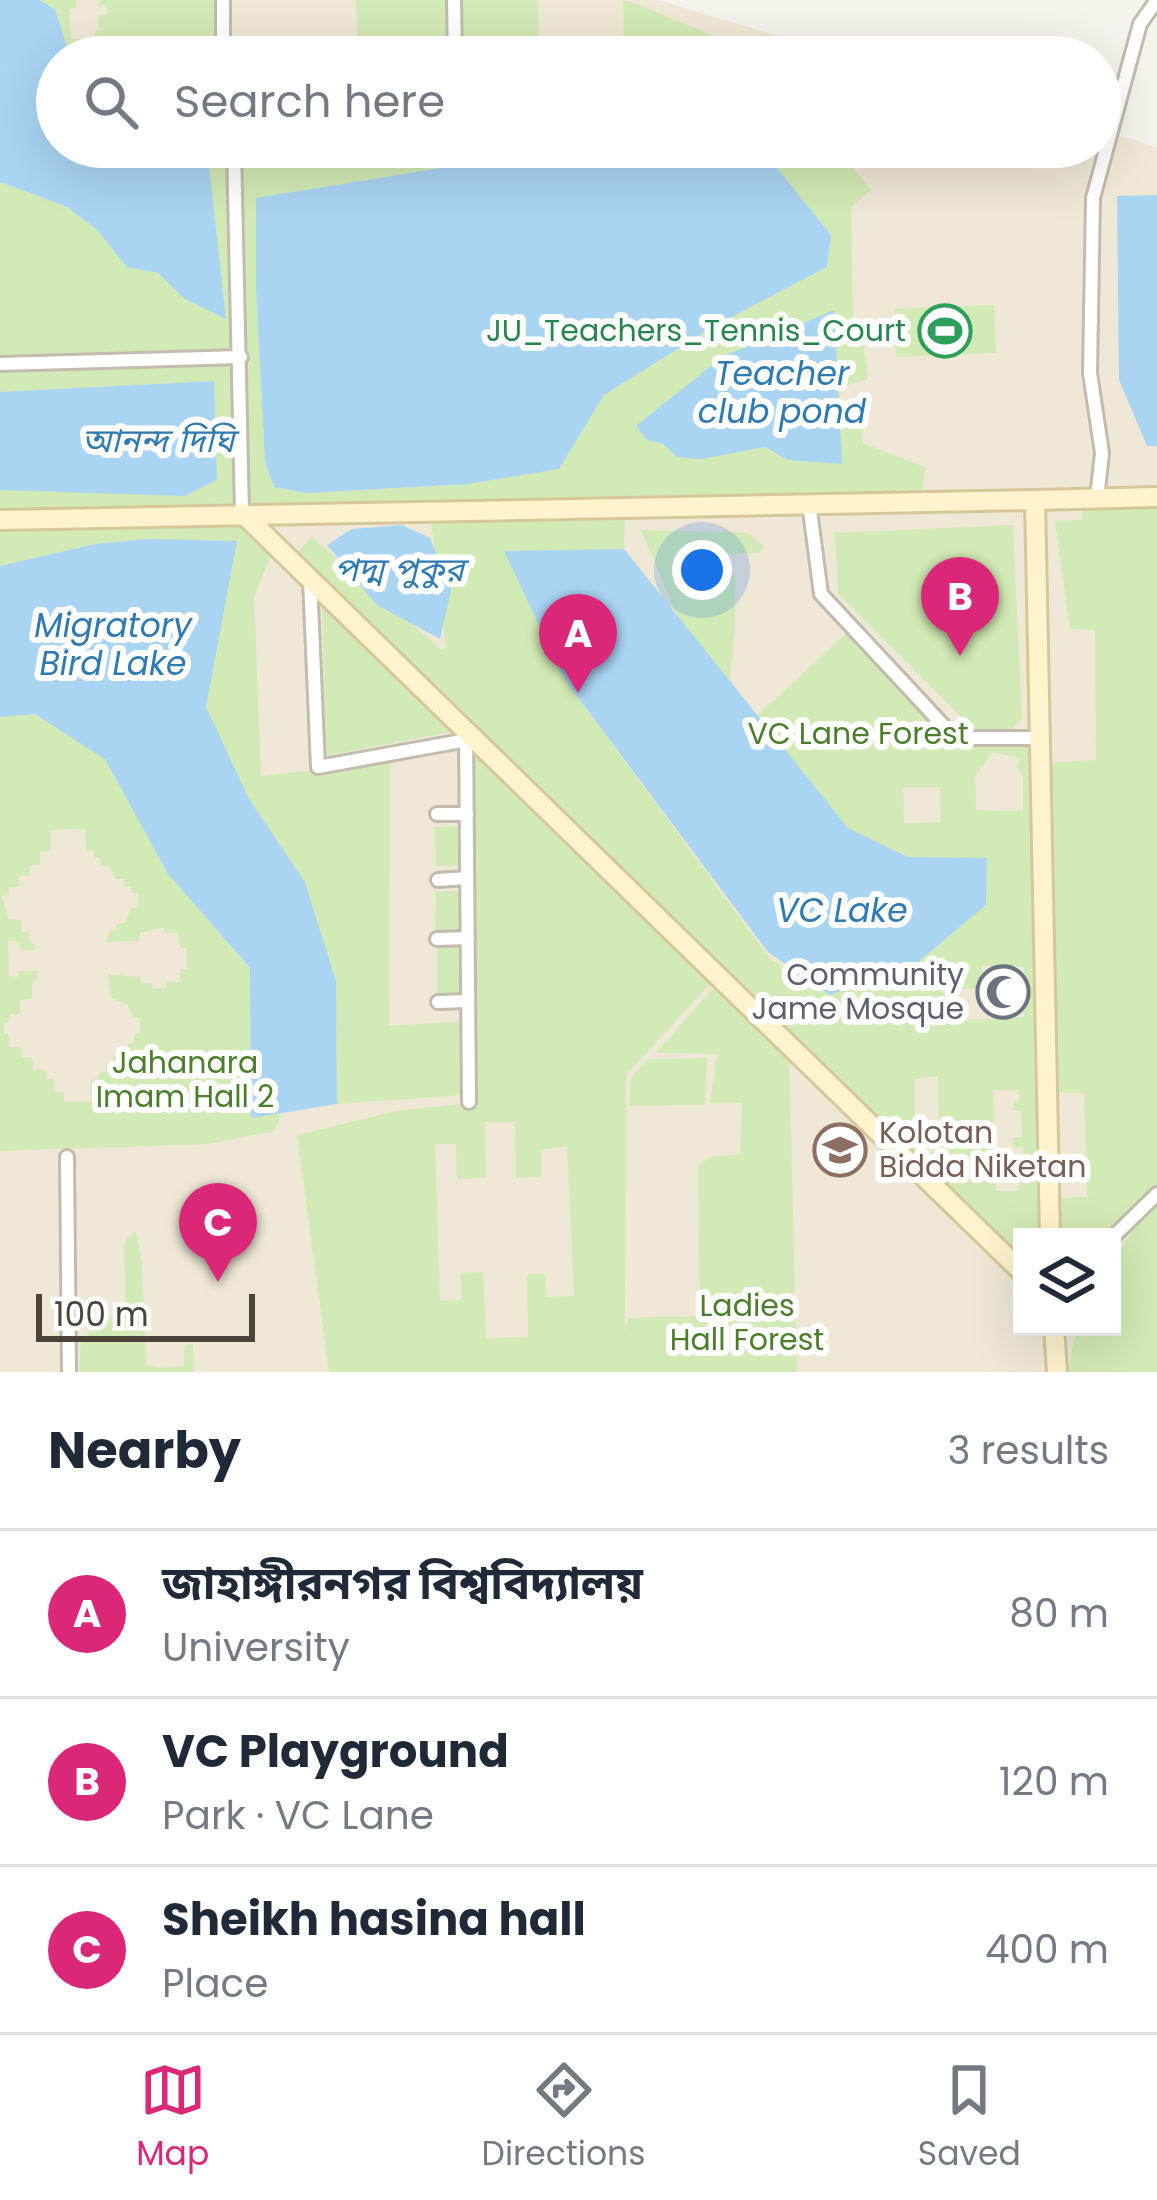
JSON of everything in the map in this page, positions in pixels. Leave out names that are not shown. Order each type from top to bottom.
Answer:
[{"type":"street","points":[[223,0],[223,36]]},
{"type":"street","points":[[454,0],[455,36]]},
{"type":"street","points":[[1121,94],[1140,24],[1157,0]]},
{"type":"street","points":[[235,168],[242,513],[1013,1263]]},
{"type":"street","points":[[1097,498],[1102,453],[1090,373],[1093,198],[1101,168]]},
{"type":"street","points":[[0,364],[241,357]]},
{"type":"street","points":[[0,520],[1157,497]]},
{"type":"street","points":[[1035,500],[1050,1228]]},
{"type":"street","points":[[809,503],[821,594],[955,738],[1040,738]]},
{"type":"street","points":[[310,578],[317,767],[466,734]]},
{"type":"street","points":[[466,734],[469,1102]]},
{"type":"street","points":[[436,814],[467,814]]},
{"type":"street","points":[[438,880],[467,878]]},
{"type":"street","points":[[437,939],[468,938]]},
{"type":"street","points":[[438,1002],[468,1001]]},
{"type":"street","points":[[67,1156],[69,1372]]},
{"type":"street","points":[[1121,1229],[1157,1194]]},
{"type":"street","points":[[1055,1336],[1057,1372]]},
{"type":"shaded area","points":[[0,0],[657,0],[779,36],[36,36],[36,168],[1121,168],[1121,136],[1157,147],[1157,1372],[0,1372]]},
{"type":"green space","points":[[39,0],[76,0],[77,7],[70,9],[71,36],[63,36],[55,9]]},
{"type":"green space","points":[[102,0],[221,0],[222,36],[95,36],[95,31],[107,29],[98,28],[98,16],[107,15],[106,5],[96,6]]},
{"type":"green space","points":[[356,0],[538,0],[539,36],[357,36]]},
{"type":"green space","points":[[623,0],[713,36],[624,36]]},
{"type":"green space","points":[[209,168],[443,168],[256,199],[265,462],[274,487],[306,493],[468,484],[559,469],[604,395],[716,325],[827,267],[831,235],[777,168],[853,168],[871,190],[851,207],[853,323],[863,343],[868,379],[841,387],[840,407],[865,401],[862,443],[925,467],[922,495],[242,513],[275,545],[254,597],[261,776],[390,762],[389,1026],[463,1021],[463,1095],[337,1104],[336,981],[305,882],[249,799],[205,707],[148,539],[95,544],[0,566],[0,490],[213,409],[214,381],[0,392],[0,182],[66,207],[96,229],[127,267],[158,273],[185,299],[225,318]]},
{"type":"green space","name":"JU_Teachers_Tennis_Court","points":[[994,305],[996,353],[896,357],[894,309]]},
{"type":"green space","points":[[1157,501],[1157,1186],[1116,1228],[1054,1228],[1052,1199],[1087,1197],[1084,1093],[1058,1093],[1046,763],[1096,760],[1095,630],[1070,629],[1055,521],[1082,520],[1082,504]]},
{"type":"green space","name":"VC Lane Forest","points":[[625,515],[624,549],[506,551],[565,680],[770,959],[830,995],[918,962],[986,905],[987,859],[908,857],[848,828],[757,716],[852,628],[955,738],[1034,738],[1045,1197],[1039,1198],[1040,1228],[1013,1228],[1013,1250],[295,556],[312,537],[442,650],[446,648],[431,520]],"holes":[[[993,752],[1019,758],[1023,811],[976,810],[975,776]],[[903,787],[940,787],[941,822],[904,823]],[[982,966],[1024,967],[1024,1017],[961,1020],[961,989],[980,989]],[[938,1076],[939,1147],[925,1157],[915,1145],[915,1079]],[[993,1090],[1019,1090],[1013,1110],[1021,1111],[1022,1137],[1013,1137],[1013,1147],[1023,1148],[1023,1179],[1019,1191],[996,1191]]]},
{"type":"green space","points":[[1013,525],[1022,719],[1012,729],[976,732],[838,593],[835,533]]},
{"type":"green space","points":[[641,530],[748,533],[764,547],[759,553],[726,554],[726,573],[735,574],[727,703],[696,660]]},
{"type":"green space","points":[[322,603],[456,731],[326,756]]},
{"type":"green space","name":"Jahanara Imam Hall 2","points":[[35,714],[106,759],[168,874],[250,969],[251,1117],[281,1113],[275,1131],[209,1144],[0,1151],[0,717]],"holes":[[[85,829],[86,851],[94,851],[101,866],[109,866],[116,879],[124,879],[125,886],[138,893],[138,907],[131,908],[125,923],[116,924],[106,942],[139,941],[140,933],[164,927],[165,933],[179,933],[180,948],[187,948],[187,969],[180,969],[180,982],[153,989],[152,983],[141,983],[140,977],[108,974],[111,998],[127,1004],[133,1018],[140,1018],[140,1033],[134,1034],[128,1049],[122,1049],[122,1056],[106,1063],[106,1072],[91,1080],[91,1102],[64,1102],[64,1092],[55,1092],[47,1070],[33,1070],[33,1058],[22,1057],[21,1047],[9,1047],[9,1034],[4,1034],[10,1014],[20,1014],[20,1000],[32,999],[37,971],[9,976],[8,941],[17,941],[22,950],[35,950],[35,944],[30,943],[29,932],[21,932],[21,920],[8,919],[2,896],[9,895],[9,887],[19,887],[19,876],[30,875],[30,865],[40,865],[40,852],[51,851],[51,830]]]},
{"type":"green space","name":"Ladies Hall Forest","points":[[466,729],[718,975],[626,1075],[625,1332],[628,1318],[700,1316],[698,1166],[710,1157],[740,1154],[742,1103],[710,1103],[717,1054],[656,1053],[717,984],[789,1053],[797,1372],[329,1372],[297,1135],[396,1111],[469,1103]],"holes":[[[485,1122],[515,1122],[516,1178],[541,1177],[541,1150],[567,1146],[574,1296],[546,1297],[545,1274],[527,1274],[528,1337],[486,1338],[483,1272],[461,1273],[461,1300],[440,1301],[435,1144],[456,1144],[457,1179],[486,1178]]]},
{"type":"green space","points":[[460,826],[461,866],[436,866],[435,827]]},
{"type":"green space","points":[[436,891],[463,891],[463,931],[435,931]]},
{"type":"green space","points":[[462,946],[462,993],[437,993],[437,947]]},
{"type":"green space","points":[[707,1058],[705,1105],[629,1106],[631,1078],[648,1059]]},
{"type":"green space","points":[[1157,1206],[1157,1372],[1068,1372],[1075,1336],[1121,1336],[1121,1250]]},
{"type":"green space","points":[[136,1231],[146,1365],[184,1366],[185,1345],[193,1344],[194,1372],[79,1372],[81,1341],[95,1327],[126,1312],[124,1242]]},
{"type":"water","points":[[0,0],[39,0],[55,9],[63,36],[36,36],[36,168],[209,168],[226,319],[185,299],[158,273],[127,267],[96,229],[67,207],[0,182]]},
{"type":"water","points":[[441,168],[777,168],[831,235],[827,267],[716,325],[604,395],[559,469],[468,484],[306,493],[274,487],[265,462],[256,198]]},
{"type":"water","points":[[1157,195],[1157,446],[1147,446],[1119,380],[1117,196]]},
{"type":"water","name":"Teacher club pond","points":[[834,310],[842,464],[788,460],[765,447],[701,459],[677,457],[663,444],[647,440],[636,426],[722,357]]},
{"type":"water","name":"আনন্দ দিঘি","points":[[214,381],[217,480],[185,496],[0,490],[0,392]]},
{"type":"water","name":"পদ্ম পুকুর","points":[[402,525],[430,538],[451,590],[440,639],[377,605],[327,545],[352,529]]},
{"type":"water","name":"Migratory Bird Lake","points":[[148,539],[237,541],[206,707],[249,799],[305,882],[336,981],[337,1104],[251,1118],[250,968],[168,874],[105,759],[35,714],[0,717],[0,566],[95,544]]},
{"type":"water","name":"VC Lake","points":[[624,549],[848,828],[908,857],[987,858],[986,905],[918,962],[830,995],[768,952],[565,680],[504,551]]},
{"type":"place","name":"JU_Teachers_Tennis_Court","points":[[945,331]]},
{"type":"place","name":"VC Playground","points":[[960,656]]},
{"type":"place","name":"জাহাঙ্গীরনগর বিশ্ববিদ্যালয়","points":[[578,693]]},
{"type":"place","name":"Community Jame Mosque","points":[[1003,992]]},
{"type":"place","name":"Kolotan Bidda Niketan","points":[[840,1150]]},
{"type":"place","name":"Sheikh hasina hall","points":[[218,1282]]}]
